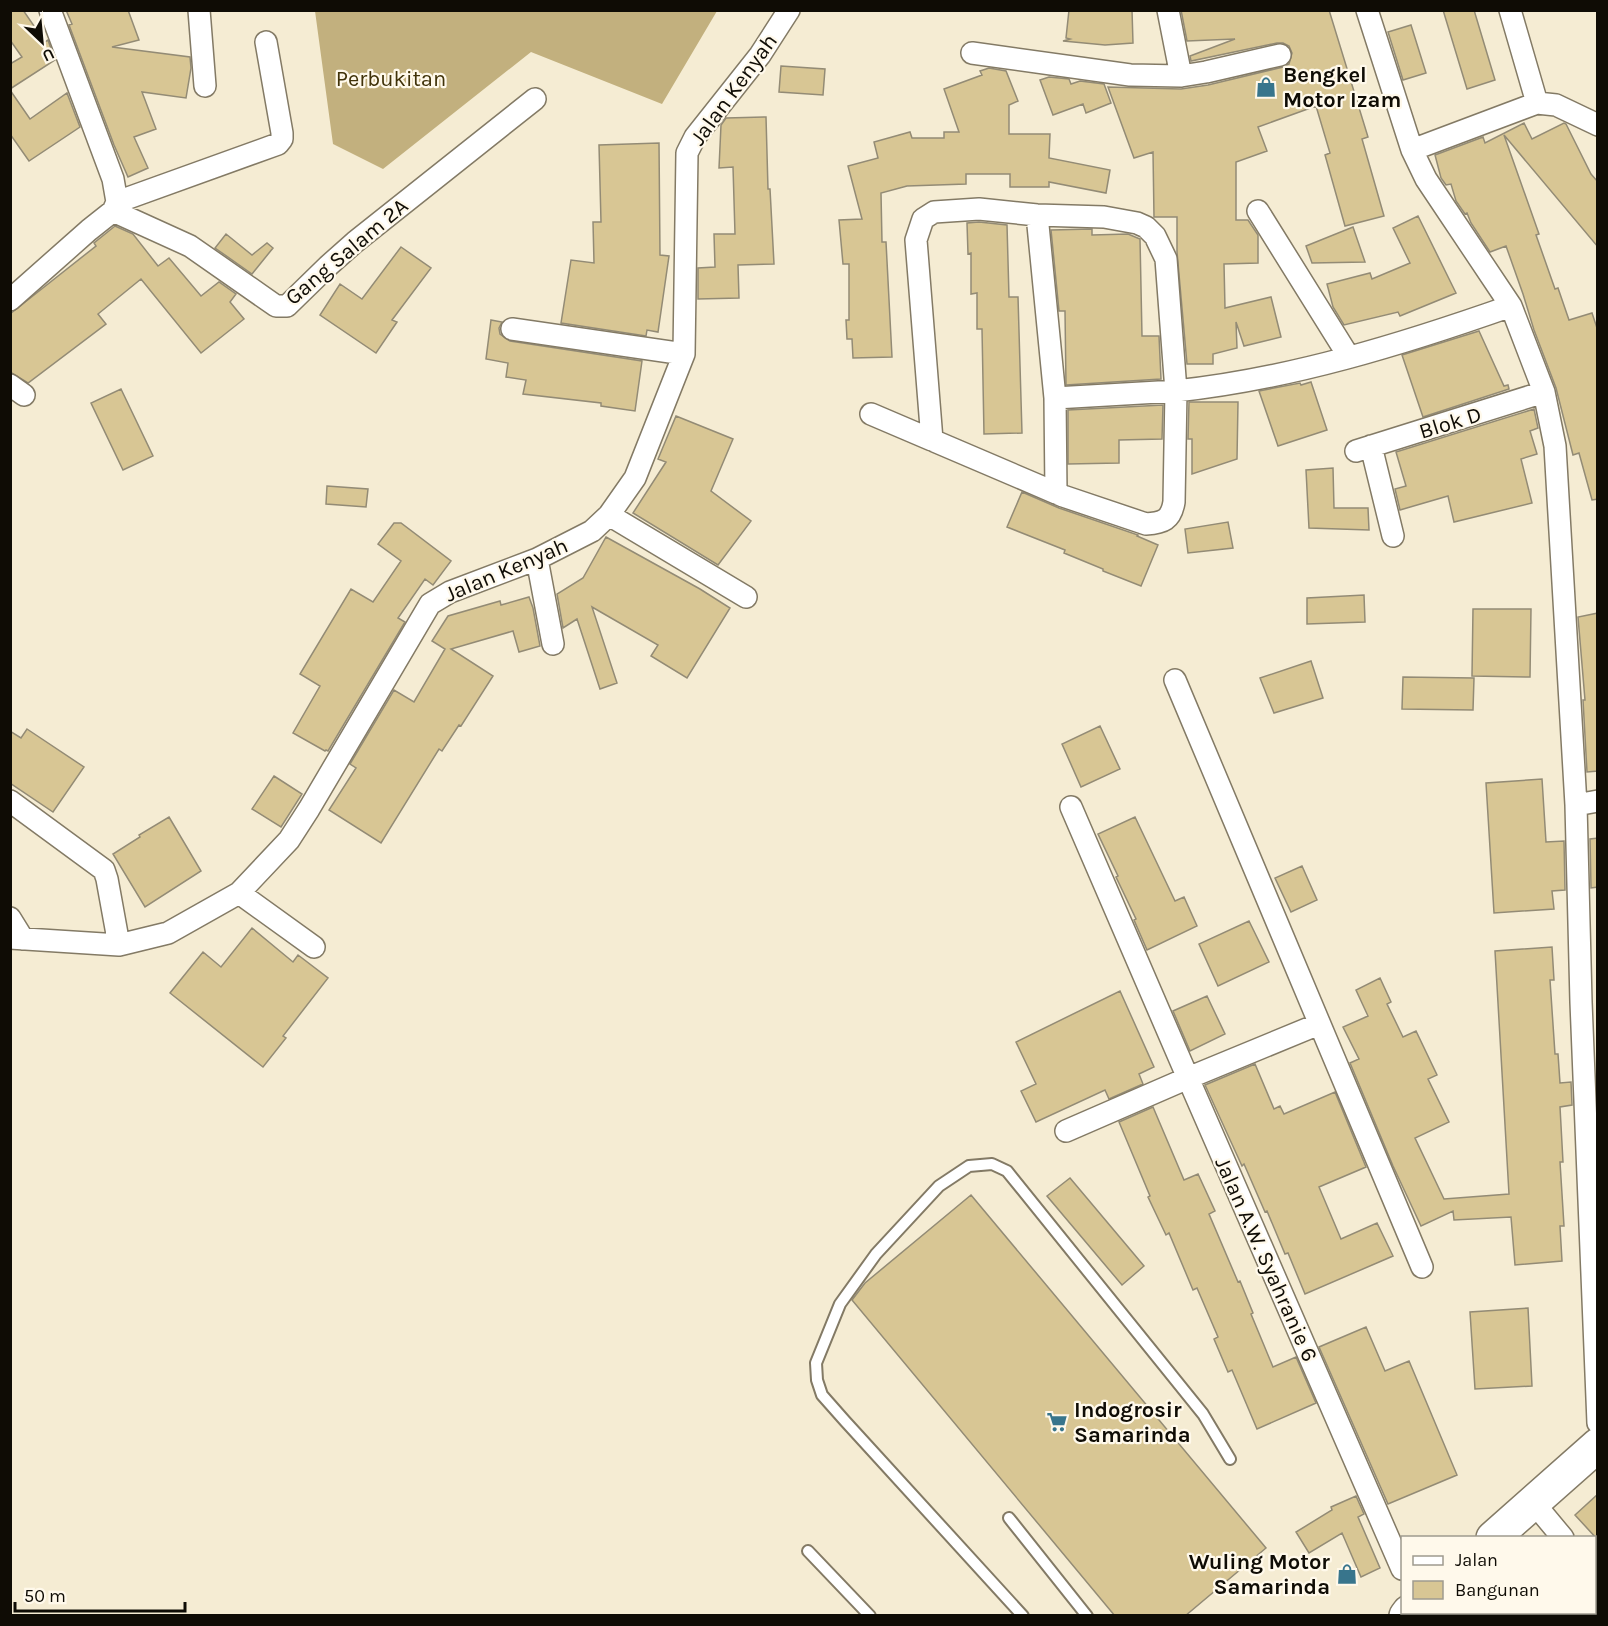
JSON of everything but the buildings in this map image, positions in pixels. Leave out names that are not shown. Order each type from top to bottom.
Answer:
[{"type":"highway","points":[[1495,1536],[1598,1445]]},
{"type":"street","points":[[50,10],[112,179],[115,206]]},
{"type":"street","points":[[199,10],[206,86]]},
{"type":"street","name":"Jalan Kenyah","points":[[17,939],[119,945],[168,933],[238,893],[289,840],[430,604],[450,592],[537,559],[592,531],[609,515],[635,478],[684,354],[687,153],[695,137],[760,55],[789,10]]},
{"type":"street","points":[[1168,10],[1181,76]]},
{"type":"street","points":[[1367,10],[1412,150],[1426,179],[1511,306],[1544,392],[1555,446],[1575,805],[1598,1423]]},
{"type":"street","points":[[1510,10],[1537,103]]},
{"type":"street","points":[[10,300],[115,206],[278,144],[282,139],[282,133],[266,42]]},
{"type":"street","points":[[972,53],[1130,75],[1181,76],[1280,55]]},
{"type":"street","name":"Gang Salam 2A","points":[[115,206],[190,246],[276,306],[287,306],[355,242],[535,99]]},
{"type":"street","points":[[1412,150],[1537,103],[1556,105],[1598,125]]},
{"type":"street","points":[[871,414],[1056,493],[1146,524],[1164,522],[1169,518],[1174,502],[1176,391],[1166,259],[1155,236],[1146,227],[1137,223],[1104,217],[1037,215],[979,209],[934,212],[923,219],[916,240],[932,440]]},
{"type":"street","points":[[1258,211],[1349,357]]},
{"type":"street","points":[[1037,215],[1055,398],[1056,493]]},
{"type":"street","points":[[1055,398],[1222,386],[1349,357],[1443,330],[1511,306]]},
{"type":"street","points":[[512,328],[684,354]]},
{"type":"street","name":"Blok D","points":[[1393,536],[1363,449],[1544,392]]},
{"type":"street","points":[[609,515],[746,597]]},
{"type":"street","points":[[537,559],[553,644]]},
{"type":"street","points":[[1175,680],[1422,1267]]},
{"type":"street","points":[[10,801],[104,870],[119,945]]},
{"type":"street","points":[[1575,805],[1598,801]]},
{"type":"street","name":"Jalan A.W. Syahranie 6","points":[[1071,807],[1401,1567]]},
{"type":"street","points":[[238,893],[314,947]]},
{"type":"street","points":[[10,918],[17,939]]},
{"type":"street","points":[[1066,1131],[1319,1024]]},
{"type":"street","points":[[1533,1502],[1561,1536]]},
{"type":"lane","points":[[1023,1616],[822,1395],[817,1380],[816,1363],[840,1304],[876,1254],[939,1186],[969,1166],[992,1164],[1007,1171],[1203,1414],[1230,1459]]},
{"type":"lane","points":[[1009,1518],[1087,1616]]},
{"type":"lane","points":[[808,1551],[870,1616]]},
{"type":"green space","name":"Perbukitan","points":[[315,10],[717,11],[662,104],[531,52],[383,169],[333,144]]},
{"type":"place","name":"Bengkel Motor Izam","points":[[1266,87]]},
{"type":"place","name":"Indogrosir Samarinda","points":[[1057,1422]]},
{"type":"place","name":"Wuling Motor Samarinda","points":[[1347,1574]]}]
